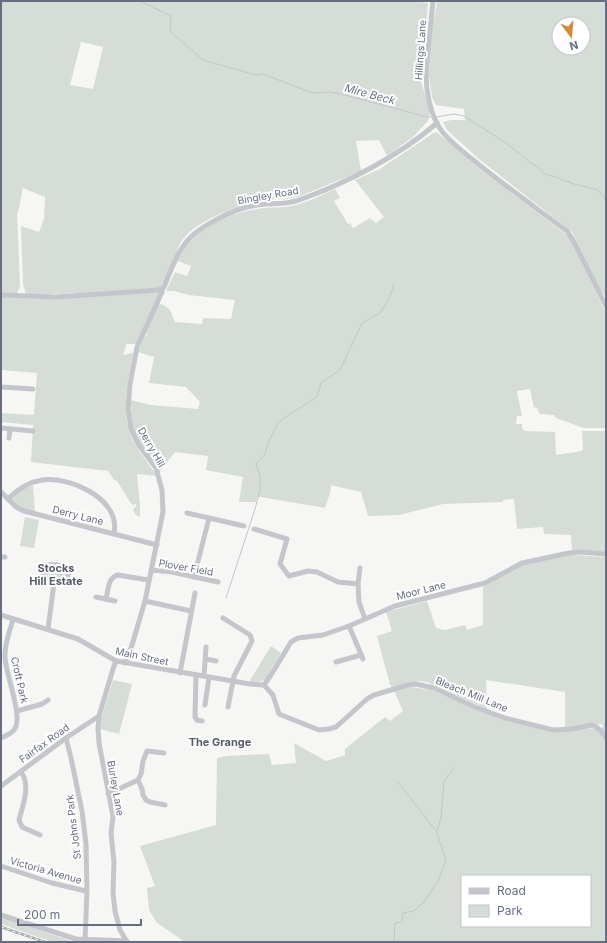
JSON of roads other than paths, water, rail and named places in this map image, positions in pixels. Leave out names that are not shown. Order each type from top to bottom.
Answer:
[{"type":"street","name":"Hillings Lane","points":[[433,1],[426,82],[429,99],[437,123],[444,134],[490,175],[566,231],[574,242],[606,306]]},
{"type":"street","name":"Bingley Road","points":[[162,289],[183,246],[188,240],[194,234],[228,213],[256,205],[298,201],[358,175],[390,156],[437,123]]},
{"type":"street","points":[[1,295],[56,296],[162,289]]},
{"type":"street","name":"Derry Hill","points":[[125,663],[145,601],[148,580],[157,545],[163,512],[162,490],[156,468],[138,444],[133,434],[128,409],[130,384],[137,347],[162,289]]},
{"type":"street","points":[[1,392],[1,387],[33,389]]},
{"type":"street","points":[[1,428],[33,431]]},
{"type":"street","points":[[9,438],[10,429]]},
{"type":"street","points":[[8,499],[19,488],[34,481],[49,479],[68,483],[86,489],[99,497],[109,510],[112,517],[115,528],[114,533]]},
{"type":"street","name":"Derry Lane","points":[[1,492],[16,507],[24,511],[157,545]]},
{"type":"street","points":[[187,513],[244,526]]},
{"type":"street","points":[[194,577],[208,518]]},
{"type":"street","points":[[254,529],[287,539],[280,564],[289,576],[308,571],[316,572],[338,582],[358,584]]},
{"type":"street","name":"Moor Lane","points":[[264,685],[291,642],[298,638],[323,635],[349,626],[395,606],[485,583],[522,563],[569,553],[580,552],[606,554]]},
{"type":"street","points":[[52,564],[66,567],[69,570],[68,577],[61,582],[54,583],[48,581],[42,573],[41,569],[44,565],[52,564]]},
{"type":"street","points":[[360,568],[358,584],[359,602],[365,619]]},
{"type":"street","name":"Plover Field","points":[[151,570],[172,572],[218,582]]},
{"type":"street","points":[[106,599],[111,579],[114,576],[118,575],[148,580]]},
{"type":"street","points":[[48,629],[54,583]]},
{"type":"street","points":[[180,673],[195,593]]},
{"type":"street","points":[[96,598],[115,601]]},
{"type":"street","points":[[145,601],[191,611]]},
{"type":"street","name":"Main Street","points":[[1,615],[78,639],[116,661],[180,673],[264,685]]},
{"type":"street","points":[[223,618],[242,629],[252,638],[252,643],[234,676],[228,707]]},
{"type":"street","name":"Croft Park","points":[[1,738],[15,730],[18,721],[17,711],[6,671],[5,660],[6,646],[13,619]]},
{"type":"street","points":[[336,662],[362,657],[349,626]]},
{"type":"street","points":[[205,706],[206,648]]},
{"type":"street","points":[[206,659],[216,660]]},
{"type":"street","name":"Burley Lane","points":[[116,661],[112,669],[99,716],[99,743],[113,816],[111,833],[114,862],[113,894],[115,910],[120,930],[127,942]]},
{"type":"street","points":[[196,675],[195,717],[197,720],[202,721]]},
{"type":"street","name":"Bleach Mill Lane","points":[[264,685],[273,695],[279,714],[319,730],[336,727],[367,699],[374,695],[416,684],[434,688],[490,713],[553,730],[572,729],[592,725],[601,731],[606,738]]},
{"type":"street","points":[[17,711],[42,704],[48,700]]},
{"type":"street","name":"Fairfax Road","points":[[1,786],[66,738],[99,716]]},
{"type":"street","name":"St Johns Park","points":[[66,738],[72,758],[83,817],[87,860],[85,940]]},
{"type":"street","points":[[108,794],[138,780],[142,774],[142,761],[146,752],[150,750],[164,752]]},
{"type":"street","points":[[21,772],[26,791],[19,820],[22,827],[40,835]]},
{"type":"street","points":[[138,780],[146,800],[165,805]]},
{"type":"street","name":"Victoria Avenue","points":[[1,866],[57,885],[86,891]]},
{"type":"street","points":[[1,915],[76,939],[127,942]]},
{"type":"waterway","name":"Mire Beck","points":[[140,1],[171,16],[170,31],[203,60],[256,75],[263,74],[312,93],[329,92],[341,94],[431,117]]},
{"type":"waterway","name":"Mire Beck","points":[[436,117],[454,114],[464,116],[506,143],[544,173],[574,184],[598,190],[606,200]]},
{"type":"waterway","points":[[226,598],[260,490],[260,476],[256,464],[265,454],[268,443],[278,423],[317,397],[321,383],[340,370],[362,323],[380,313],[389,299],[394,284]]},
{"type":"waterway","points":[[437,831],[441,818],[444,781],[454,768]]},
{"type":"waterway","points":[[394,942],[395,923],[402,922],[403,913],[414,911],[424,902],[439,879],[446,859],[436,831],[398,782]]},
{"type":"railway","points":[[1,927],[45,942]]},
{"type":"district","name":"Stocks Hill Estate","points":[[56,574]]},
{"type":"district","name":"The Grange","points":[[220,742]]}]
